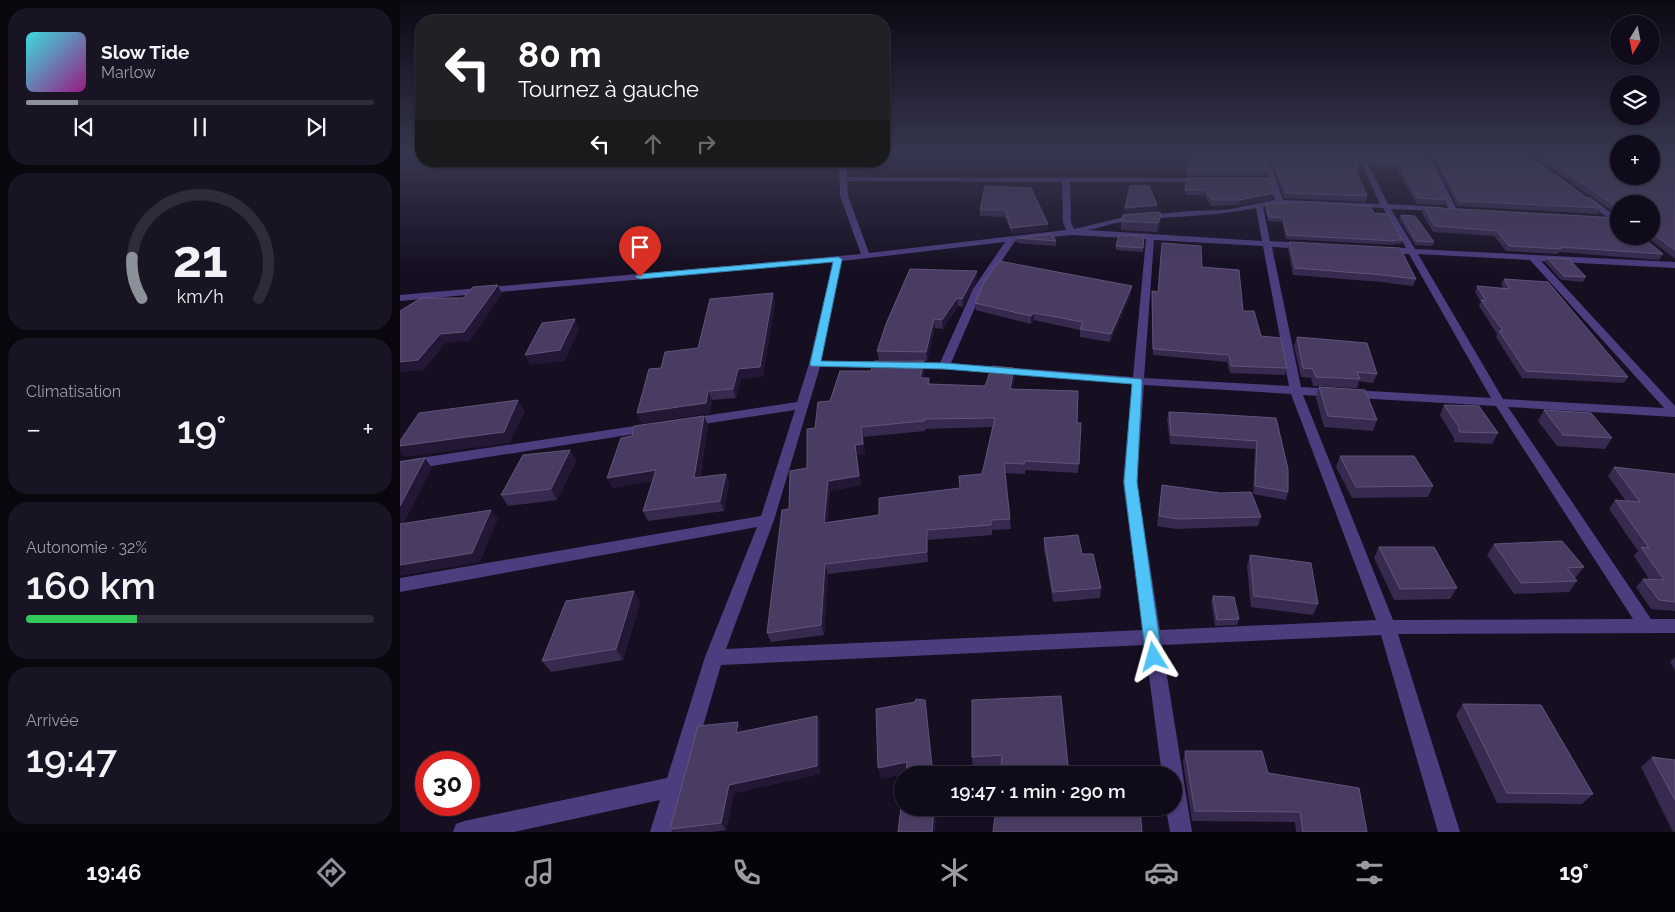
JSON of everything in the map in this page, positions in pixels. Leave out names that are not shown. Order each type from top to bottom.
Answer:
[{"type":"street","points":[[844,192],[866,256]]},
{"type":"street","points":[[1066,192],[1067,222],[1071,232]]},
{"type":"street","points":[[1276,192],[1280,203]]},
{"type":"street","points":[[1378,192],[1499,402],[1646,624]]},
{"type":"street","points":[[1444,192],[1453,210]]},
{"type":"street","points":[[1582,196],[1610,217]]},
{"type":"street","points":[[400,298],[866,256],[1071,232],[1120,220],[1190,213],[1226,212],[1280,203],[1384,205],[1463,211]]},
{"type":"street","points":[[1259,205],[1295,389],[1386,627],[1449,832]]},
{"type":"street","points":[[1595,218],[1610,220]]},
{"type":"street","points":[[1071,232],[1316,246]]},
{"type":"street","points":[[1150,237],[1130,482],[1170,766]]},
{"type":"street","points":[[944,366],[978,289],[1012,239]]},
{"type":"street","points":[[1374,250],[1675,265]]},
{"type":"street","points":[[1660,254],[1675,265]]},
{"type":"street","points":[[815,364],[944,366],[1137,381],[1675,413],[1533,258]]},
{"type":"street","points":[[661,832],[714,657],[767,520],[815,364],[838,259]]},
{"type":"street","points":[[411,307],[421,296]]},
{"type":"street","points":[[400,466],[802,405]]},
{"type":"street","points":[[400,585],[767,520]]},
{"type":"street","points":[[714,657],[1386,627],[1646,624],[1675,626]]},
{"type":"street","points":[[464,832],[674,787]]},
{"type":"street","points":[[1178,816],[1181,832]]},
{"type":"building","points":[[984,192],[1033,192],[1048,224],[1011,228],[1005,210],[980,210]]},
{"type":"building","points":[[1129,192],[1151,192],[1157,205],[1125,208]]},
{"type":"building","points":[[1207,192],[1274,193],[1240,200],[1212,200]]},
{"type":"building","points":[[1365,192],[1367,196],[1286,193]]},
{"type":"building","points":[[1414,192],[1443,192],[1447,200],[1418,198]]},
{"type":"building","points":[[1454,192],[1579,192],[1601,208],[1459,201]]},
{"type":"building","points":[[1594,192],[1675,192],[1675,250],[1660,239],[1660,195],[1610,195],[1610,203]]},
{"type":"building","points":[[1307,202],[1370,206],[1374,213],[1388,214],[1402,240],[1287,235],[1283,218],[1269,217],[1266,204]]},
{"type":"building","points":[[1424,207],[1610,217],[1610,245],[1652,245],[1663,254],[1560,247],[1561,249],[1509,246],[1497,231],[1435,226]]},
{"type":"building","points":[[1160,212],[1161,216],[1158,223],[1121,221],[1123,215]]},
{"type":"building","points":[[1401,215],[1415,216],[1434,242],[1416,241]]},
{"type":"building","points":[[1052,234],[1056,241],[1017,238]]},
{"type":"building","points":[[1119,235],[1144,236],[1143,248],[1116,246]]},
{"type":"building","points":[[1289,242],[1400,248],[1416,279],[1295,268]]},
{"type":"building","points":[[1162,243],[1201,246],[1202,267],[1239,270],[1243,311],[1254,311],[1261,336],[1281,338],[1287,368],[1231,366],[1229,355],[1153,349],[1152,291],[1158,292]]},
{"type":"building","points":[[1547,258],[1569,259],[1586,277],[1564,276]]},
{"type":"building","points":[[999,261],[1132,286],[1111,334],[1080,329],[1083,322],[1034,313],[1031,316],[975,303],[984,282]]},
{"type":"building","points":[[910,269],[977,271],[962,299],[957,298],[942,320],[934,319],[926,352],[877,351],[886,324]]},
{"type":"building","points":[[1504,279],[1548,282],[1628,377],[1526,371],[1499,331],[1503,331],[1481,300],[1486,301],[1477,286],[1510,289]]},
{"type":"building","points":[[498,285],[464,332],[440,334],[418,360],[400,362],[400,311],[421,298],[463,298],[473,287]]},
{"type":"building","points":[[773,293],[760,367],[738,369],[733,389],[708,391],[706,403],[637,413],[649,369],[661,368],[665,352],[698,348],[710,299]]},
{"type":"building","points":[[575,319],[560,350],[525,355],[542,323]]},
{"type":"building","points":[[1297,337],[1367,343],[1377,374],[1357,372],[1360,379],[1316,377],[1313,369],[1303,368]]},
{"type":"building","points":[[874,361],[924,361],[920,378],[929,378],[928,384],[985,386],[992,366],[1014,368],[1010,389],[1078,391],[1077,423],[1081,423],[1079,464],[1025,461],[1024,464],[1004,463],[1010,519],[991,520],[991,525],[927,530],[927,552],[825,564],[821,625],[767,633],[782,510],[789,509],[790,471],[807,468],[807,429],[815,428],[818,402],[830,401],[840,371],[871,371]],"holes":[[[995,418],[982,474],[959,476],[960,488],[879,498],[879,515],[824,523],[828,481],[859,476],[855,445],[863,444],[861,427],[924,421],[924,419]]]},
{"type":"building","points":[[1319,387],[1365,390],[1377,420],[1328,416]]},
{"type":"building","points":[[518,400],[504,432],[400,446],[400,441],[419,413]]},
{"type":"building","points":[[1444,405],[1479,406],[1498,433],[1459,432],[1459,427]]},
{"type":"building","points":[[1544,410],[1591,413],[1612,438],[1563,435]]},
{"type":"building","points":[[1169,412],[1276,418],[1288,469],[1288,492],[1255,486],[1257,441],[1171,435]]},
{"type":"building","points":[[704,416],[694,478],[726,474],[720,501],[643,511],[656,470],[607,478],[621,438],[632,436],[634,426]]},
{"type":"building","points":[[570,450],[551,489],[501,495],[523,455]]},
{"type":"building","points":[[1340,456],[1414,456],[1433,486],[1356,487]]},
{"type":"building","points":[[425,458],[400,506],[400,462]]},
{"type":"building","points":[[1614,467],[1675,474],[1675,602],[1659,600],[1643,579],[1664,580],[1641,547],[1649,548],[1615,500],[1640,502]]},
{"type":"building","points":[[1162,485],[1220,493],[1251,492],[1261,517],[1178,519],[1159,516]]},
{"type":"building","points":[[491,510],[472,553],[400,565],[400,524]]},
{"type":"building","points":[[1078,535],[1082,554],[1093,554],[1101,588],[1053,592],[1044,538]]},
{"type":"building","points":[[1562,541],[1584,567],[1567,568],[1577,581],[1521,583],[1494,544]]},
{"type":"building","points":[[1379,547],[1434,547],[1457,588],[1400,589]]},
{"type":"building","points":[[1250,555],[1311,563],[1318,604],[1254,596]]},
{"type":"building","points":[[634,591],[616,649],[542,661],[566,601]]},
{"type":"building","points":[[1213,596],[1234,597],[1239,619],[1217,620]]},
{"type":"building","points":[[1061,696],[1068,766],[1001,766],[1002,755],[972,757],[972,700]]},
{"type":"building","points":[[916,699],[925,700],[932,766],[907,766],[907,762],[878,768],[876,709],[915,702]]},
{"type":"building","points":[[1463,704],[1541,705],[1593,794],[1507,793]]},
{"type":"building","points":[[817,716],[817,766],[729,785],[721,823],[670,829],[698,726],[738,722],[736,733]]},
{"type":"building","points":[[1185,751],[1262,751],[1268,773],[1359,788],[1367,832],[1303,832],[1300,812],[1195,811]]},
{"type":"building","points":[[1652,757],[1675,760],[1675,800]]},
{"type":"building","points":[[900,816],[933,816],[932,832],[898,832]]},
{"type":"building","points":[[995,816],[1141,816],[1142,832],[993,832]]},
{"type":"route","points":[[640,277],[838,259],[815,364],[944,366],[1137,381],[1130,482],[1154,657]]}]
